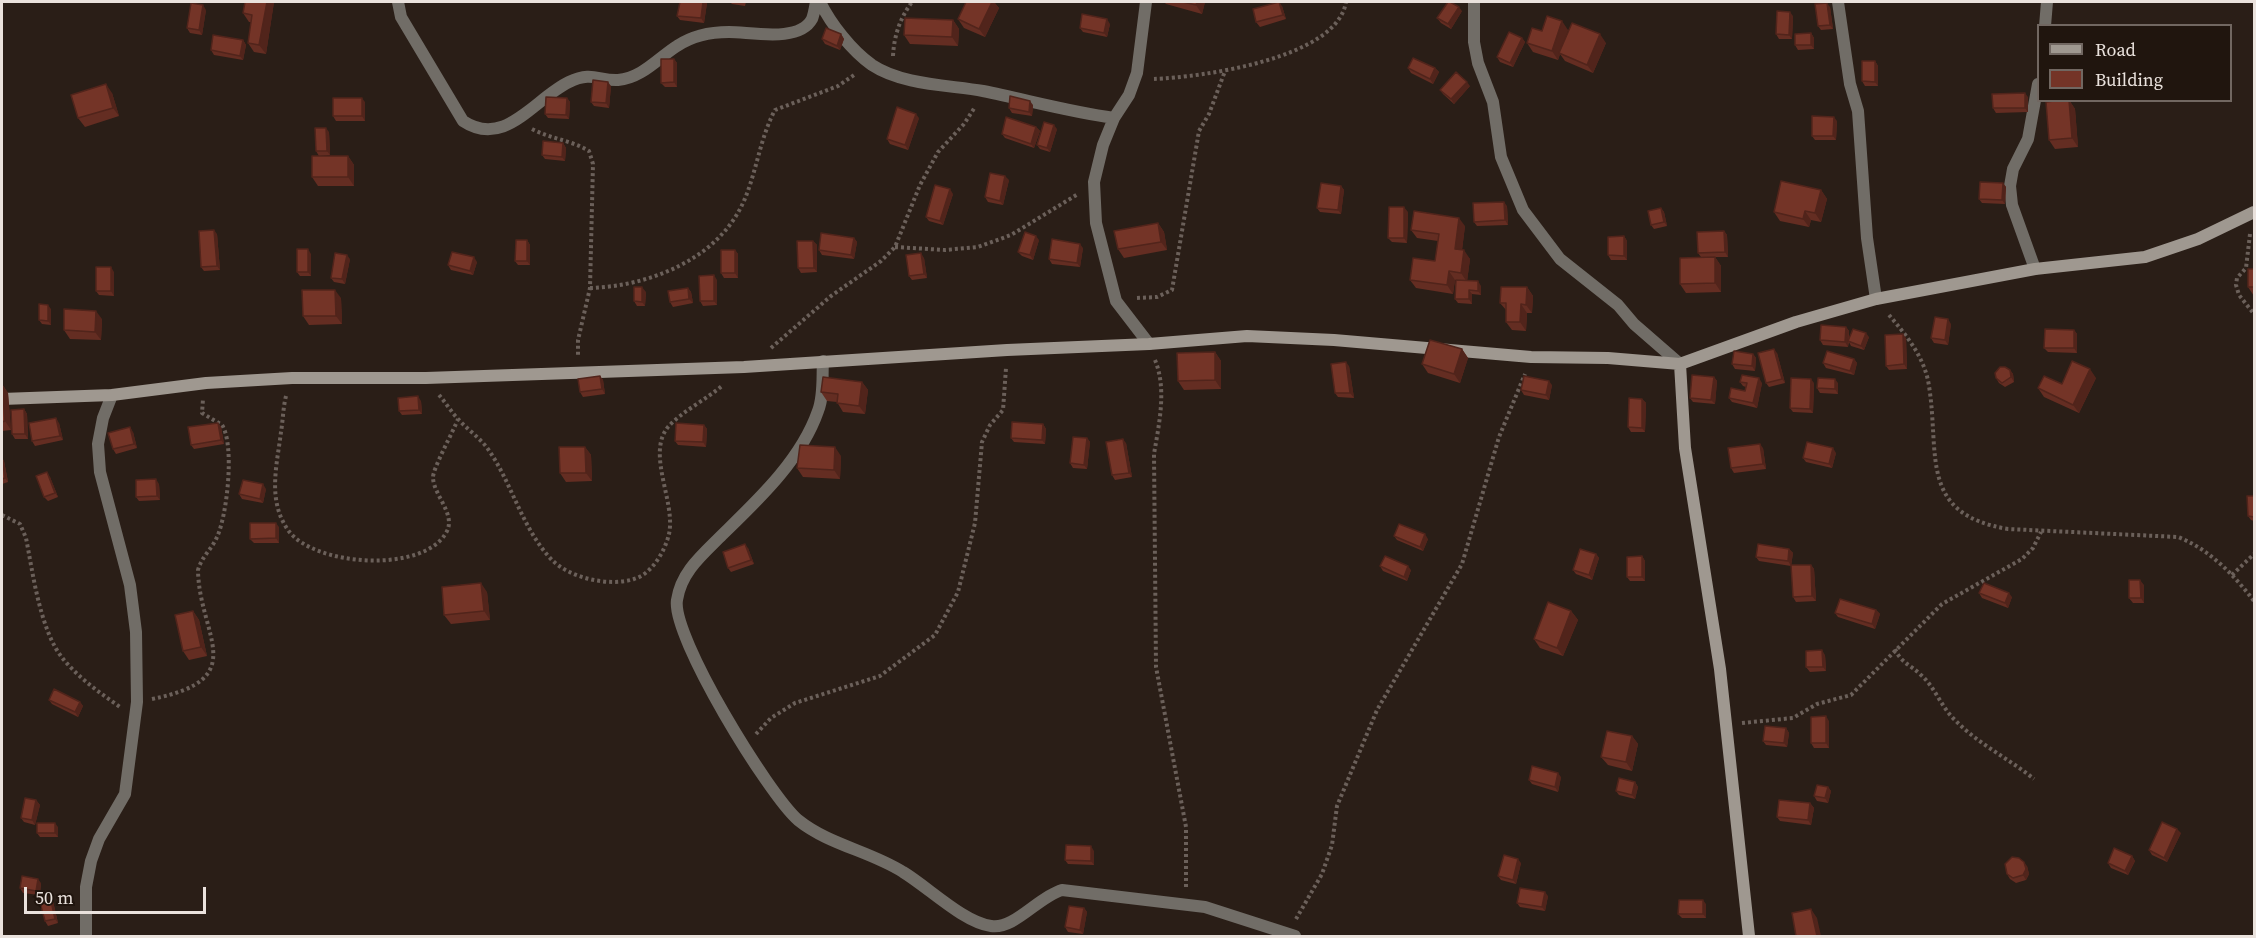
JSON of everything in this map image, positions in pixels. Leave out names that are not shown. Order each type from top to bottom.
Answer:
[{"type":"street","points":[[398,2],[401,17],[463,122],[473,129],[486,131],[502,128],[520,119],[549,93],[571,81],[593,75],[616,80],[634,77],[676,46],[694,36],[727,32],[776,35],[792,33],[804,28],[811,20],[818,2]]},
{"type":"street","points":[[818,2],[828,18],[873,65],[892,74],[986,92],[1052,108],[1114,118]]},
{"type":"street","points":[[1146,2],[1137,73],[1129,95],[1114,118],[1103,145],[1094,182],[1096,224],[1116,300],[1149,344]]},
{"type":"street","points":[[1474,2],[1474,42],[1478,63],[1493,102],[1501,157],[1523,210],[1560,259],[1618,305],[1634,324],[1680,364],[1685,448],[1720,669],[1749,936]]},
{"type":"street","points":[[1838,2],[1850,84],[1858,111],[1867,238],[1876,299]]},
{"type":"street","points":[[2045,24],[2047,2]]},
{"type":"street","points":[[2035,269],[2012,205],[2010,186],[2013,169],[2028,139],[2037,90]]},
{"type":"street","points":[[2,399],[112,395],[206,383],[292,378],[426,378],[744,367],[1007,350],[1149,344],[1247,336],[1345,340],[1532,357],[1608,358],[1680,364],[1796,322],[1876,299],[2035,269],[2145,257],[2198,239],[2251,214]]},
{"type":"street","points":[[823,361],[819,410],[806,435],[776,479],[694,562],[681,584],[676,603],[680,621],[719,710],[744,748],[798,819],[851,849],[900,870],[973,920],[991,926],[1006,926],[1048,894],[1062,890],[1186,903],[1292,934]]},
{"type":"street","points":[[86,936],[86,887],[91,861],[99,839],[125,794],[137,702],[136,632],[130,585],[100,472],[98,444],[103,418],[112,395]]},
{"type":"path","points":[[892,74],[894,42],[903,14],[912,2]]},
{"type":"path","points":[[1137,73],[1149,79],[1225,71],[1295,51],[1317,40],[1344,12],[1346,2]]},
{"type":"path","points":[[590,288],[619,287],[662,273],[699,256],[730,227],[746,197],[775,110],[838,86],[873,65]]},
{"type":"path","points":[[1116,300],[1157,297],[1172,290],[1188,208],[1195,147],[1199,131],[1209,114],[1225,71]]},
{"type":"path","points":[[426,378],[458,419],[488,449],[513,500],[552,559],[569,573],[614,582],[634,579],[649,570],[659,557],[669,536],[671,517],[660,454],[661,440],[669,427],[895,248],[920,185],[938,152],[964,124],[986,92]]},
{"type":"path","points":[[520,119],[533,130],[574,142],[590,151],[593,164],[590,288],[578,340],[578,371]]},
{"type":"path","points":[[895,248],[945,250],[978,247],[1011,235],[1094,182]]},
{"type":"path","points":[[2251,214],[2247,268],[2237,278],[2236,285],[2239,295],[2254,314]]},
{"type":"path","points":[[1876,299],[1910,339],[1922,363],[1929,385],[1932,436],[1937,466],[1948,498],[1966,517],[1987,525],[2041,532],[2178,537],[2191,542],[2232,574],[2254,601]]},
{"type":"path","points":[[1149,344],[1159,368],[1161,388],[1160,420],[1154,454],[1156,668],[1186,827],[1186,903]]},
{"type":"path","points":[[744,748],[771,718],[795,704],[880,676],[935,635],[958,592],[973,535],[982,442],[990,425],[1003,410],[1007,350]]},
{"type":"path","points":[[1292,934],[1322,874],[1332,845],[1337,806],[1377,710],[1462,564],[1499,437],[1532,357]]},
{"type":"path","points":[[292,378],[284,405],[274,479],[278,506],[288,530],[304,544],[338,557],[368,561],[407,557],[431,547],[445,535],[449,525],[447,513],[434,484],[433,472],[458,419]]},
{"type":"path","points":[[137,702],[173,695],[200,683],[209,674],[213,662],[214,644],[198,570],[201,559],[217,538],[225,507],[228,451],[222,425],[202,413],[206,383]]},
{"type":"path","points":[[2,515],[20,524],[26,538],[49,632],[62,658],[94,690],[135,718]]},
{"type":"path","points":[[1726,728],[1742,723],[1793,718],[1816,704],[1851,695],[1942,604],[2022,559],[2033,548],[2041,532]]},
{"type":"path","points":[[2232,574],[2254,554]]},
{"type":"path","points":[[1895,649],[1905,664],[1925,679],[1954,720],[2034,779]]},
{"type":"building","points":[[245,2],[267,2],[259,45],[248,43],[252,15],[243,13]]},
{"type":"building","points":[[680,2],[703,2],[701,18],[677,16]]},
{"type":"building","points":[[966,2],[992,2],[979,29],[958,19]]},
{"type":"building","points":[[1279,2],[1283,15],[1256,22],[1253,9]]},
{"type":"building","points":[[1448,2],[1459,7],[1448,24],[1437,18]]},
{"type":"building","points":[[191,3],[203,5],[199,30],[187,28]]},
{"type":"building","points":[[1827,3],[1830,25],[1818,26],[1815,4]]},
{"type":"building","points":[[1777,11],[1790,12],[1789,35],[1776,34]]},
{"type":"building","points":[[1082,14],[1107,19],[1104,33],[1080,28]]},
{"type":"building","points":[[1547,16],[1562,21],[1552,51],[1527,43],[1532,28],[1542,31]]},
{"type":"building","points":[[905,18],[953,20],[952,37],[904,35]]},
{"type":"building","points":[[1572,23],[1600,34],[1587,65],[1559,53]]},
{"type":"building","points":[[826,28],[841,34],[837,46],[822,39]]},
{"type":"building","points":[[1509,32],[1522,38],[1510,63],[1497,57]]},
{"type":"building","points":[[1811,33],[1811,45],[1795,45],[1795,34]]},
{"type":"building","points":[[213,35],[243,40],[240,56],[211,50]]},
{"type":"building","points":[[1413,58],[1435,68],[1430,79],[1408,68]]},
{"type":"building","points":[[661,59],[674,59],[674,82],[661,83]]},
{"type":"building","points":[[1862,61],[1875,61],[1875,82],[1862,81]]},
{"type":"building","points":[[1456,72],[1467,82],[1451,99],[1440,90]]},
{"type":"building","points":[[593,80],[608,82],[606,103],[591,102]]},
{"type":"building","points":[[106,84],[113,108],[78,118],[71,95]]},
{"type":"building","points":[[2025,93],[2025,108],[1993,108],[1992,94]]},
{"type":"building","points":[[1010,96],[1030,101],[1029,112],[1009,108]]},
{"type":"building","points":[[546,97],[567,98],[566,115],[545,114]]},
{"type":"building","points":[[333,98],[362,98],[362,116],[333,116]]},
{"type":"building","points":[[2046,102],[2069,102],[2072,138],[2049,140]]},
{"type":"building","points":[[897,107],[916,114],[905,145],[887,139]]},
{"type":"building","points":[[1812,116],[1834,117],[1833,136],[1812,136]]},
{"type":"building","points":[[1006,117],[1036,127],[1031,144],[1002,134]]},
{"type":"building","points":[[1044,122],[1054,125],[1047,148],[1037,145]]},
{"type":"building","points":[[315,128],[326,128],[327,151],[316,151]]},
{"type":"building","points":[[543,141],[563,143],[562,157],[542,155]]},
{"type":"building","points":[[312,156],[348,156],[348,177],[312,177]]},
{"type":"building","points":[[990,173],[1005,176],[1000,201],[985,197]]},
{"type":"building","points":[[1781,181],[1821,190],[1815,213],[1805,211],[1803,219],[1774,212]]},
{"type":"building","points":[[1980,182],[2003,183],[2002,200],[1979,199]]},
{"type":"building","points":[[1321,183],[1341,186],[1338,210],[1317,208]]},
{"type":"building","points":[[935,185],[950,189],[940,221],[926,217]]},
{"type":"building","points":[[1504,202],[1505,220],[1474,222],[1473,203]]},
{"type":"building","points":[[1389,207],[1404,207],[1404,238],[1388,238]]},
{"type":"building","points":[[1661,208],[1664,222],[1651,225],[1648,211]]},
{"type":"building","points":[[1414,211],[1459,218],[1455,249],[1464,250],[1461,273],[1449,271],[1447,285],[1410,280],[1413,258],[1435,261],[1439,234],[1411,230]]},
{"type":"building","points":[[1158,223],[1161,242],[1118,249],[1114,231]]},
{"type":"building","points":[[214,230],[217,266],[201,267],[199,231]]},
{"type":"building","points":[[1724,231],[1725,252],[1698,253],[1697,232]]},
{"type":"building","points":[[1025,232],[1036,236],[1030,255],[1018,252]]},
{"type":"building","points":[[821,233],[854,238],[851,255],[819,250]]},
{"type":"building","points":[[1624,236],[1624,256],[1608,255],[1608,237]]},
{"type":"building","points":[[1052,239],[1080,244],[1077,263],[1049,259]]},
{"type":"building","points":[[516,240],[527,240],[527,261],[515,261]]},
{"type":"building","points":[[797,241],[813,241],[814,268],[798,268]]},
{"type":"building","points":[[297,249],[308,249],[308,272],[297,272]]},
{"type":"building","points":[[721,250],[735,250],[735,273],[721,273]]},
{"type":"building","points":[[452,252],[474,257],[470,271],[448,265]]},
{"type":"building","points":[[335,253],[347,255],[342,279],[331,278]]},
{"type":"building","points":[[921,253],[924,274],[909,276],[906,255]]},
{"type":"building","points":[[1715,257],[1715,283],[1680,284],[1680,258]]},
{"type":"building","points":[[96,267],[111,267],[111,291],[96,291]]},
{"type":"building","points":[[2248,269],[2254,269],[2254,287],[2248,287]]},
{"type":"building","points":[[714,275],[714,301],[700,301],[699,276]]},
{"type":"building","points":[[1456,280],[1478,281],[1478,291],[1469,290],[1469,299],[1455,299]]},
{"type":"building","points":[[634,287],[642,287],[642,302],[634,301]]},
{"type":"building","points":[[1501,287],[1527,287],[1526,305],[1521,304],[1520,322],[1506,322],[1506,303],[1500,303]]},
{"type":"building","points":[[688,288],[689,299],[670,302],[668,291]]},
{"type":"building","points":[[302,290],[335,290],[336,316],[303,316]]},
{"type":"building","points":[[39,304],[48,305],[48,321],[39,320]]},
{"type":"building","points":[[64,309],[96,311],[95,332],[64,330]]},
{"type":"building","points":[[1935,317],[1948,319],[1945,340],[1931,338]]},
{"type":"building","points":[[1821,325],[1846,327],[1845,342],[1820,340]]},
{"type":"building","points":[[1853,329],[1866,333],[1861,346],[1848,341]]},
{"type":"building","points":[[2045,329],[2074,330],[2074,348],[2044,348]]},
{"type":"building","points":[[1903,334],[1904,364],[1886,366],[1885,335]]},
{"type":"building","points":[[1430,340],[1462,349],[1454,374],[1422,364]]},
{"type":"building","points":[[1774,349],[1782,379],[1766,383],[1758,353]]},
{"type":"building","points":[[1734,351],[1753,354],[1752,366],[1732,364]]},
{"type":"building","points":[[1827,351],[1854,359],[1850,371],[1823,363]]},
{"type":"building","points":[[1215,352],[1215,380],[1178,381],[1177,353]]},
{"type":"building","points":[[2072,361],[2090,369],[2073,405],[2038,388],[2044,376],[2062,384]]},
{"type":"building","points":[[1346,362],[1350,393],[1335,393],[1331,364]]},
{"type":"building","points":[[2000,367],[2010,370],[2011,377],[2002,383],[1996,378],[1995,373]]},
{"type":"building","points":[[1692,375],[1714,377],[1711,400],[1690,398]]},
{"type":"building","points":[[1742,375],[1759,378],[1753,403],[1729,398],[1731,388],[1745,391],[1747,383],[1740,382]]},
{"type":"building","points":[[600,376],[602,389],[580,392],[578,379]]},
{"type":"building","points":[[1524,376],[1549,381],[1546,395],[1521,390]]},
{"type":"building","points":[[823,377],[862,382],[859,406],[837,403],[838,394],[821,392]]},
{"type":"building","points":[[1791,378],[1811,379],[1810,409],[1790,408]]},
{"type":"building","points":[[1818,378],[1835,379],[1835,389],[1817,388]]},
{"type":"building","points":[[2,384],[5,421],[2,422]]},
{"type":"building","points":[[418,396],[419,410],[399,411],[398,398]]},
{"type":"building","points":[[1629,398],[1642,399],[1642,428],[1628,427]]},
{"type":"building","points":[[24,409],[25,434],[12,434],[11,410]]},
{"type":"building","points":[[56,418],[60,436],[32,441],[29,423]]},
{"type":"building","points":[[1012,422],[1043,424],[1042,440],[1011,438]]},
{"type":"building","points":[[218,423],[221,440],[191,445],[188,427]]},
{"type":"building","points":[[676,423],[704,425],[703,442],[675,441]]},
{"type":"building","points":[[130,427],[134,444],[113,449],[108,433]]},
{"type":"building","points":[[1073,437],[1087,438],[1084,465],[1070,463]]},
{"type":"building","points":[[1123,439],[1129,473],[1112,475],[1106,442]]},
{"type":"building","points":[[1807,442],[1833,448],[1829,464],[1803,458]]},
{"type":"building","points":[[1760,444],[1763,464],[1731,468],[1728,448]]},
{"type":"building","points":[[800,445],[835,447],[834,470],[797,468]]},
{"type":"building","points":[[559,447],[585,447],[586,473],[560,473]]},
{"type":"building","points":[[2,459],[5,478],[2,479]]},
{"type":"building","points":[[47,472],[55,493],[44,497],[36,476]]},
{"type":"building","points":[[156,479],[157,496],[136,497],[136,480]]},
{"type":"building","points":[[243,480],[263,484],[260,499],[239,494]]},
{"type":"building","points":[[2247,496],[2254,496],[2254,517],[2248,516]]},
{"type":"building","points":[[250,523],[276,523],[276,538],[250,539]]},
{"type":"building","points":[[1399,524],[1425,534],[1420,547],[1394,536]]},
{"type":"building","points":[[745,544],[751,560],[728,568],[723,552]]},
{"type":"building","points":[[1758,544],[1789,549],[1788,561],[1756,557]]},
{"type":"building","points":[[1580,549],[1596,554],[1589,575],[1573,570]]},
{"type":"building","points":[[1385,556],[1408,566],[1404,577],[1380,566]]},
{"type":"building","points":[[1642,556],[1642,577],[1627,577],[1627,557]]},
{"type":"building","points":[[1791,565],[1811,565],[1812,596],[1793,597]]},
{"type":"building","points":[[2129,580],[2140,580],[2141,598],[2129,598]]},
{"type":"building","points":[[481,583],[484,611],[444,615],[442,587]]},
{"type":"building","points":[[1984,583],[2009,593],[2005,603],[1979,593]]},
{"type":"building","points":[[1840,599],[1876,610],[1872,624],[1835,613]]},
{"type":"building","points":[[1548,602],[1571,611],[1557,648],[1534,639]]},
{"type":"building","points":[[193,611],[201,647],[183,651],[175,615]]},
{"type":"building","points":[[1822,650],[1823,667],[1806,667],[1806,651]]},
{"type":"building","points":[[54,689],[80,702],[75,712],[49,700]]},
{"type":"building","points":[[1826,716],[1826,743],[1811,743],[1811,717]]},
{"type":"building","points":[[1765,726],[1786,728],[1784,743],[1763,741]]},
{"type":"building","points":[[1607,731],[1632,736],[1626,762],[1601,757]]},
{"type":"building","points":[[1532,766],[1558,773],[1555,787],[1529,780]]},
{"type":"building","points":[[1619,778],[1635,782],[1632,795],[1616,791]]},
{"type":"building","points":[[1817,785],[1828,787],[1825,798],[1814,796]]},
{"type":"building","points":[[25,798],[36,800],[32,820],[21,818]]},
{"type":"building","points":[[1779,800],[1810,803],[1808,820],[1777,817]]},
{"type":"building","points":[[2162,822],[2177,829],[2164,858],[2149,850]]},
{"type":"building","points":[[37,823],[55,823],[55,833],[37,833]]},
{"type":"building","points":[[1066,845],[1091,846],[1091,861],[1065,860]]},
{"type":"building","points":[[2114,848],[2132,856],[2125,871],[2108,863]]},
{"type":"building","points":[[1504,855],[1518,859],[1513,880],[1498,876]]},
{"type":"building","points":[[2012,857],[2024,862],[2026,869],[2023,875],[2013,878],[2007,874],[2005,864]]},
{"type":"building","points":[[22,876],[38,879],[36,891],[20,888]]},
{"type":"building","points":[[1520,888],[1545,892],[1542,907],[1517,903]]},
{"type":"building","points":[[49,892],[55,919],[45,921],[38,895]]},
{"type":"building","points":[[1679,900],[1703,900],[1703,914],[1678,914]]},
{"type":"building","points":[[1069,906],[1084,908],[1080,930],[1065,927]]},
{"type":"building","points":[[1811,909],[1817,936],[1796,936],[1792,913]]}]
